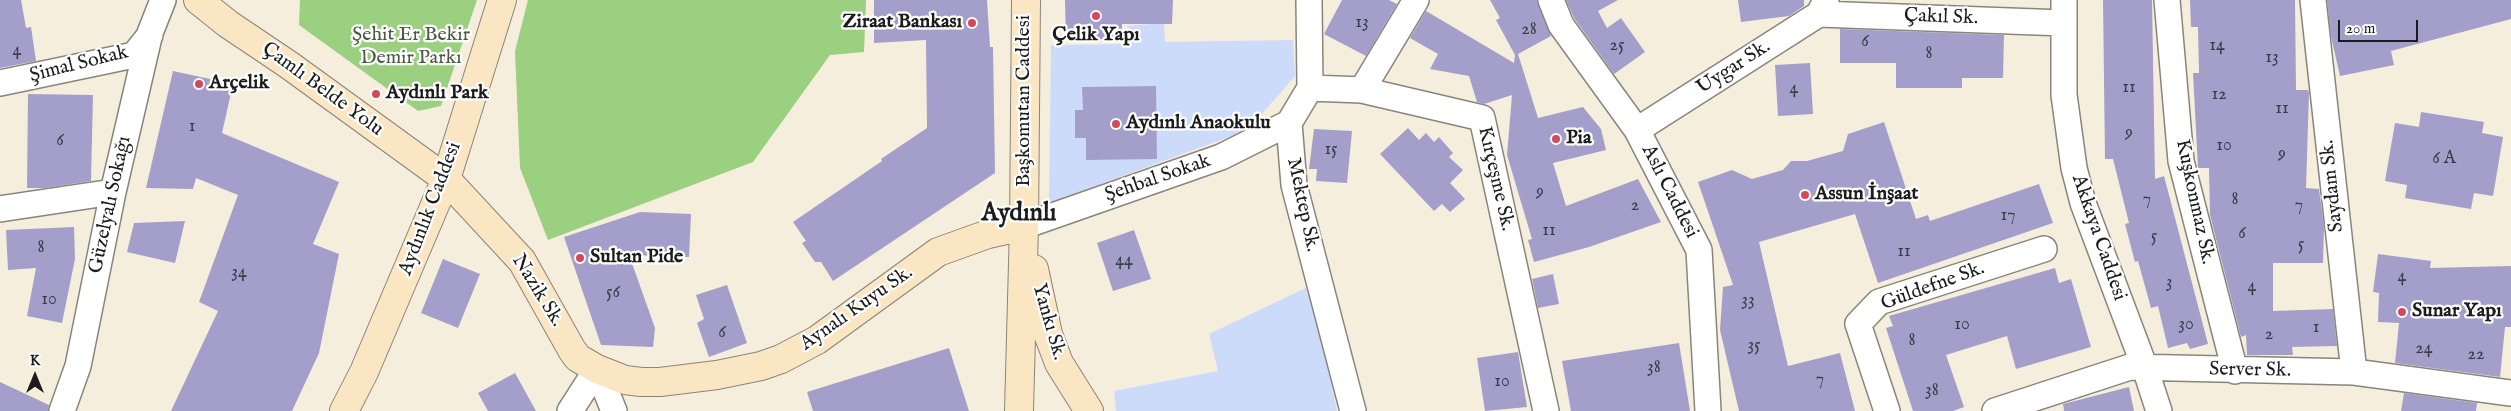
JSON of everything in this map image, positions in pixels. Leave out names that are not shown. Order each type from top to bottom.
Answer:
[{"type":"street","name":"Güzelyalı Sokağı","points":[[62,411],[78,366],[113,192],[150,34],[163,0]]},
{"type":"street","name":"Çamlı Belde Yolu","points":[[198,0],[228,24],[289,65],[446,179]]},
{"type":"street","name":"Aydınlık Caddesi","points":[[344,411],[364,372],[446,179],[502,0]]},
{"type":"street","name":"Başkomutan Caddesi","points":[[1019,411],[1024,226],[1026,0]]},
{"type":"street","points":[[1289,123],[1310,88],[1309,0]]},
{"type":"street","points":[[1362,90],[1416,0]]},
{"type":"street","name":"Aslı Caddesi","points":[[1551,0],[1560,25],[1637,130],[1699,250],[1708,411]]},
{"type":"street","name":"Kuşkonmaz Sk.","points":[[2167,0],[2181,162],[2235,371]]},
{"type":"street","name":"Saydam Sk.","points":[[2313,0],[2354,372]]},
{"type":"street","name":"Uygar Sk.","points":[[1637,130],[1822,7]]},
{"type":"street","name":"Çakıl Sk.","points":[[1822,7],[2064,11]]},
{"type":"street","name":"Akkaya Caddesi","points":[[2064,11],[2064,95],[2074,168],[2083,203],[2146,368],[2158,411]]},
{"type":"street","name":"Şimal Sokak","points":[[0,83],[134,55],[150,34]]},
{"type":"street","name":"Kırçeşme Sk.","points":[[1310,88],[1362,90],[1482,118],[1546,411]]},
{"type":"street","name":"Şehbal Sokak","points":[[1024,226],[1221,157],[1289,123]]},
{"type":"street","name":"Mektep Sk.","points":[[1289,123],[1294,185],[1353,411]]},
{"type":"street","name":"Nazik Sk.","points":[[446,179],[522,261],[578,358],[598,369]]},
{"type":"street","points":[[0,209],[113,192]]},
{"type":"street","name":"Aynalı Kuyu Sk.","points":[[598,369],[625,380],[642,382],[717,375],[761,366],[794,353],[817,340],[938,252],[972,239],[1024,226]]},
{"type":"street","name":"Yankı Sk.","points":[[1024,226],[1048,334],[1059,363],[1090,411]]},
{"type":"street","name":"Güldefne Sk.","points":[[1887,411],[1858,324],[1878,302],[2044,249]]},
{"type":"street","name":"Server Sk.","points":[[1995,411],[2130,367],[2235,371],[2354,372],[2511,394]]},
{"type":"street","points":[[570,411],[598,369]]},
{"type":"street","points":[[589,411],[598,369]]},
{"type":"street","points":[[598,369],[614,411]]},
{"type":"shaded area","points":[[1164,23],[1165,42],[1293,40],[1295,76],[1248,130],[1049,203],[1051,45],[1127,44],[1127,26]]},
{"type":"shaded area","points":[[1310,286],[1337,411],[1116,411],[1114,391],[1218,371],[1209,334]]},
{"type":"green space","name":"Şehit Er Bekir Demir Parkı","points":[[300,0],[477,0],[441,106],[418,111],[299,25]]},
{"type":"green space","points":[[528,0],[866,0],[864,52],[830,55],[753,162],[548,240],[520,168],[515,51]]},
{"type":"building","points":[[0,0],[21,0],[26,28],[31,27],[36,61],[0,68]]},
{"type":"building","points":[[874,0],[987,0],[990,47],[993,47],[995,173],[833,281],[821,262],[815,262],[802,243],[806,241],[793,222],[927,128],[926,40],[874,43]]},
{"type":"building","name":"Çelik Yapı","points":[[1065,0],[1173,0],[1172,24],[1122,24],[1122,39],[1066,39]]},
{"type":"building","points":[[1342,0],[1389,0],[1397,4],[1366,56],[1324,34]]},
{"type":"building","points":[[1490,0],[1537,0],[1551,36],[1518,54],[1538,118],[1583,107],[1601,129],[1606,150],[1553,163],[1566,206],[1638,179],[1661,222],[1589,247],[1534,262],[1528,240],[1532,239],[1507,155],[1512,95],[1484,104],[1477,102],[1469,76],[1430,69],[1438,54],[1410,38],[1426,11],[1514,63],[1515,55],[1496,20],[1500,18]]},
{"type":"building","points":[[1566,0],[1618,0],[1598,11],[1607,28],[1621,18],[1645,52],[1614,74],[1574,18]]},
{"type":"building","points":[[1738,0],[1804,0],[1804,6],[1789,16],[1741,22]]},
{"type":"building","points":[[2103,0],[2152,0],[2155,179],[2164,176],[2208,344],[2190,349],[2187,343],[2168,348],[2158,306],[2151,308],[2138,261],[2135,262],[2125,224],[2129,223],[2113,159],[2105,159]]},
{"type":"building","points":[[2190,0],[2295,0],[2296,90],[2308,90],[2309,93],[2306,188],[2319,189],[2324,227],[2323,263],[2273,263],[2273,311],[2333,309],[2337,346],[2292,347],[2293,355],[2247,355],[2246,335],[2241,337],[2210,215],[2209,168],[2198,168],[2193,73],[2199,73],[2198,27],[2191,27]]},
{"type":"building","points":[[2327,0],[2511,0],[2511,19],[2391,51],[2394,65],[2340,76],[2331,36]]},
{"type":"building","points":[[1840,29],[2004,35],[2003,78],[1962,78],[1962,88],[1896,88],[1896,63],[1840,63]]},
{"type":"building","points":[[1810,63],[1813,114],[1778,116],[1775,65]]},
{"type":"building","points":[[173,71],[233,84],[222,133],[339,182],[313,244],[339,254],[319,353],[292,411],[171,411],[218,311],[199,302],[238,195],[196,178],[193,189],[146,188]]},
{"type":"building","name":"Aydınlı Anaokulu","points":[[1156,86],[1157,159],[1086,160],[1086,138],[1075,138],[1075,110],[1083,110],[1082,87]]},
{"type":"building","points":[[28,94],[93,95],[91,181],[45,188],[27,188]]},
{"type":"building","points":[[2421,112],[2484,122],[2482,133],[2503,137],[2493,196],[2474,193],[2471,209],[2405,198],[2407,185],[2385,181],[2395,123],[2419,127]]},
{"type":"building","points":[[1884,122],[1916,219],[1928,215],[1930,221],[2039,184],[2053,223],[1878,283],[1855,214],[1759,242],[1788,366],[1840,353],[1855,411],[1739,411],[1720,330],[1723,287],[1733,285],[1698,182],[1732,170],[1752,179],[1783,170],[1791,161],[1807,161],[1843,151],[1848,134]]},
{"type":"building","points":[[1408,128],[1419,140],[1426,133],[1434,142],[1439,137],[1453,153],[1449,157],[1463,170],[1450,183],[1465,199],[1450,212],[1442,204],[1434,211],[1380,154]]},
{"type":"building","points":[[1314,129],[1352,131],[1347,183],[1316,181],[1317,169],[1309,169]]},
{"type":"building","points":[[640,212],[691,214],[689,257],[629,255],[655,328],[653,347],[601,345],[564,237]]},
{"type":"building","points":[[185,221],[175,263],[127,252],[134,223]]},
{"type":"building","points":[[74,227],[75,259],[62,323],[27,316],[36,268],[8,270],[6,230]]},
{"type":"building","points":[[1134,230],[1151,279],[1113,291],[1097,243]]},
{"type":"building","points":[[2378,254],[2431,261],[2430,268],[2511,266],[2511,327],[2505,327],[2500,377],[2395,363],[2399,323],[2378,322],[2379,293],[2373,292]]},
{"type":"building","points":[[443,259],[480,274],[458,328],[421,313]]},
{"type":"building","points":[[2055,268],[2059,283],[2071,279],[2091,347],[2016,369],[2007,336],[1946,355],[1964,407],[1953,411],[1913,411],[1886,328],[1893,326],[1889,316]]},
{"type":"building","points":[[1553,274],[1559,304],[1538,308],[1532,279]]},
{"type":"building","points":[[727,285],[747,343],[709,357],[697,323],[704,319],[696,295]]},
{"type":"building","points":[[1679,343],[1690,411],[1571,411],[1562,361]]},
{"type":"building","points":[[949,348],[969,411],[813,411],[807,392]]},
{"type":"building","points":[[1518,352],[1527,407],[1485,411],[1477,358]]},
{"type":"building","points":[[515,373],[536,411],[488,411],[478,393]]},
{"type":"building","points":[[0,382],[49,405],[48,411],[0,411]]},
{"type":"building","points":[[2129,387],[2134,411],[2064,411],[2063,404]]},
{"type":"building","points":[[2404,393],[2477,403],[2476,411],[2401,411]]},
{"type":"place","name":"Çelik Yapı","points":[[1096,16]]},
{"type":"place","name":"Ziraat Bankası","points":[[972,23]]},
{"type":"place","name":"Arçelik","points":[[199,84]]},
{"type":"place","name":"Aydınlı Park","points":[[376,94]]},
{"type":"place","name":"Aydınlı Anaokulu","points":[[1116,124]]},
{"type":"place","name":"Pia","points":[[1556,139]]},
{"type":"place","name":"Assun İnşaat","points":[[1805,195]]},
{"type":"place","name":"Sultan Pide","points":[[580,258]]},
{"type":"place","name":"Sunar Yapı","points":[[2402,312]]},
{"type":"district","name":"Aydınlı","points":[[1019,215]]}]
